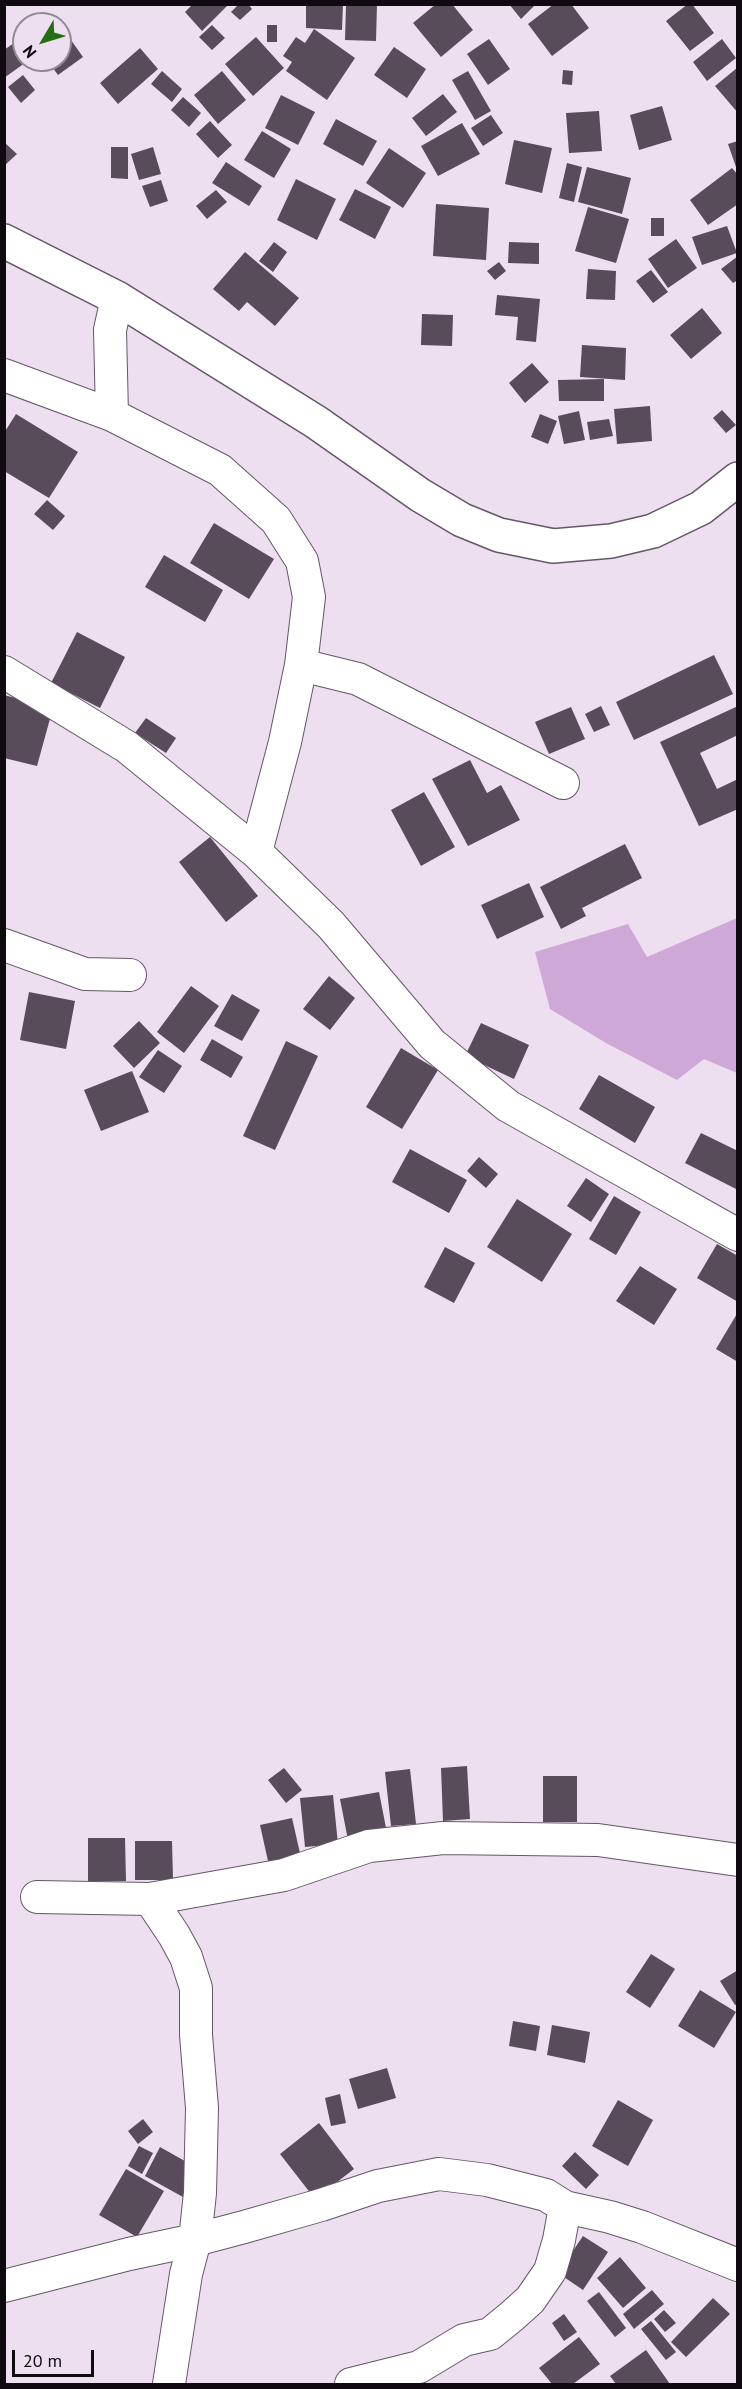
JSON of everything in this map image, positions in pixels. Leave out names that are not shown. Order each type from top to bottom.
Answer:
[{"type":"street","points":[[4,241],[117,298],[316,422],[420,495],[462,520],[499,535],[553,546],[611,541],[653,531],[701,508],[738,479]]},
{"type":"street","points":[[112,414],[111,330],[117,298]]},
{"type":"street","points":[[4,375],[112,414],[220,470],[276,520],[302,561],[309,597],[301,665],[285,742],[256,852]]},
{"type":"street","points":[[301,665],[358,679],[563,783]]},
{"type":"street","points":[[4,672],[127,747],[256,852],[332,926],[432,1044],[508,1106],[738,1235]]},
{"type":"street","points":[[4,945],[85,974],[130,975]]},
{"type":"street","points":[[37,1897],[150,1899],[284,1875],[369,1846],[443,1838],[598,1840],[738,1860]]},
{"type":"street","points":[[150,1899],[186,1957],[196,1988],[196,2035],[202,2108],[200,2193],[195,2240],[186,2274],[169,2385]]},
{"type":"street","points":[[4,2286],[129,2254],[195,2240],[321,2205],[378,2186],[439,2174],[488,2180],[546,2194],[565,2207],[642,2227],[738,2265]]},
{"type":"street","points":[[351,2385],[419,2367],[464,2340],[490,2334],[511,2317],[530,2300],[550,2271],[565,2207]]},
{"type":"shaded area","points":[[737,918],[737,1073],[704,1059],[677,1080],[606,1043],[550,1009],[535,952],[628,924],[647,957]]},
{"type":"building","points":[[193,4],[229,4],[202,31],[185,12]]},
{"type":"building","points":[[239,4],[248,4],[252,9],[240,20],[231,12]]},
{"type":"building","points":[[306,4],[343,4],[342,30],[306,28]]},
{"type":"building","points":[[346,4],[377,4],[376,41],[345,40]]},
{"type":"building","points":[[436,4],[452,4],[473,30],[441,57],[413,23]]},
{"type":"building","points":[[509,4],[536,4],[521,19]]},
{"type":"building","points":[[554,4],[571,4],[589,28],[552,56],[528,24]]},
{"type":"building","points":[[688,4],[692,4],[714,33],[690,51],[666,21]]},
{"type":"building","points":[[212,25],[225,38],[212,50],[199,37]]},
{"type":"building","points":[[267,25],[277,25],[277,42],[267,42]]},
{"type":"building","points":[[314,29],[355,58],[327,100],[286,71],[292,62],[283,56],[296,37],[305,43]]},
{"type":"building","points":[[256,37],[284,68],[253,96],[225,64]]},
{"type":"building","points":[[489,39],[510,69],[488,85],[467,54]]},
{"type":"building","points":[[722,39],[736,58],[707,81],[693,62]]},
{"type":"building","points":[[72,41],[83,57],[72,65]]},
{"type":"building","points":[[12,44],[12,72],[4,78],[4,50]]},
{"type":"building","points":[[394,47],[426,69],[407,98],[374,75]]},
{"type":"building","points":[[140,48],[158,69],[118,104],[100,83]]},
{"type":"building","points":[[738,69],[738,113],[715,86]]},
{"type":"building","points":[[563,70],[573,71],[572,85],[562,84]]},
{"type":"building","points":[[162,71],[182,89],[172,102],[151,84]]},
{"type":"building","points":[[222,71],[246,100],[218,124],[194,95]]},
{"type":"building","points":[[468,71],[491,111],[475,120],[452,80]]},
{"type":"building","points":[[23,75],[35,90],[21,103],[8,87]]},
{"type":"building","points":[[443,94],[457,112],[426,136],[412,118]]},
{"type":"building","points":[[281,95],[315,112],[298,145],[265,128]]},
{"type":"building","points":[[183,97],[201,113],[189,127],[171,110]]},
{"type":"building","points":[[662,106],[672,140],[639,150],[630,115]]},
{"type":"building","points":[[599,111],[602,151],[569,153],[566,113]]},
{"type":"building","points":[[491,115],[503,133],[483,146],[471,128]]},
{"type":"building","points":[[336,119],[377,141],[363,166],[323,144]]},
{"type":"building","points":[[210,121],[232,145],[218,158],[196,134]]},
{"type":"building","points":[[462,123],[480,154],[438,176],[421,146]]},
{"type":"building","points":[[262,131],[291,149],[274,178],[244,160]]},
{"type":"building","points":[[514,140],[552,148],[542,193],[505,184]]},
{"type":"building","points":[[738,141],[738,170],[737,170],[728,144]]},
{"type":"building","points":[[4,142],[17,154],[4,166]]},
{"type":"building","points":[[111,147],[128,147],[128,179],[111,178]]},
{"type":"building","points":[[153,147],[161,174],[139,180],[131,154]]},
{"type":"building","points":[[389,148],[426,173],[403,208],[366,183]]},
{"type":"building","points":[[226,162],[262,186],[249,206],[212,183]]},
{"type":"building","points":[[567,163],[582,167],[574,202],[559,198]]},
{"type":"building","points":[[587,167],[631,178],[622,214],[578,202]]},
{"type":"building","points":[[732,168],[738,175],[738,204],[708,225],[690,200]]},
{"type":"building","points":[[296,179],[336,199],[317,240],[277,220]]},
{"type":"building","points":[[161,180],[168,201],[150,207],[142,186]]},
{"type":"building","points":[[355,189],[391,207],[375,239],[339,220]]},
{"type":"building","points":[[216,190],[227,202],[207,219],[196,206]]},
{"type":"building","points":[[436,204],[489,208],[486,260],[433,256]]},
{"type":"building","points":[[588,207],[629,219],[616,263],[575,251]]},
{"type":"building","points":[[651,218],[664,218],[664,236],[651,236]]},
{"type":"building","points":[[727,226],[737,253],[702,265],[692,237]]},
{"type":"building","points":[[676,239],[697,268],[668,288],[648,259]]},
{"type":"building","points":[[274,242],[287,252],[273,272],[259,261]]},
{"type":"building","points":[[509,242],[539,243],[539,264],[508,263]]},
{"type":"building","points":[[245,252],[299,298],[275,326],[247,302],[239,311],[213,289]]},
{"type":"building","points":[[738,256],[738,280],[733,283],[721,269]]},
{"type":"building","points":[[499,262],[506,271],[495,280],[487,271]]},
{"type":"building","points":[[588,269],[616,271],[615,300],[586,299]]},
{"type":"building","points":[[651,270],[668,292],[653,303],[636,281]]},
{"type":"building","points":[[497,295],[540,299],[536,342],[516,340],[518,317],[495,315]]},
{"type":"building","points":[[702,308],[722,333],[691,359],[670,335]]},
{"type":"building","points":[[422,314],[453,315],[452,346],[421,345]]},
{"type":"building","points":[[582,345],[626,348],[625,380],[580,377]]},
{"type":"building","points":[[532,363],[549,382],[525,403],[509,383]]},
{"type":"building","points":[[604,379],[604,401],[559,401],[558,380]]},
{"type":"building","points":[[650,406],[652,441],[617,444],[614,409]]},
{"type":"building","points":[[722,410],[736,425],[726,433],[713,418]]},
{"type":"building","points":[[579,411],[585,440],[564,444],[558,416]]},
{"type":"building","points":[[16,414],[78,452],[49,498],[4,471],[4,433]]},
{"type":"building","points":[[540,414],[557,421],[548,444],[531,437]]},
{"type":"building","points":[[609,419],[613,436],[590,440],[587,422]]},
{"type":"building","points":[[47,500],[65,516],[53,530],[34,514]]},
{"type":"building","points":[[214,523],[274,559],[249,599],[190,563]]},
{"type":"building","points":[[164,555],[223,590],[205,622],[145,587]]},
{"type":"building","points":[[77,632],[125,657],[100,708],[51,683]]},
{"type":"building","points":[[714,655],[733,694],[634,740],[616,702]]},
{"type":"building","points":[[4,695],[53,708],[37,766],[4,758]]},
{"type":"building","points":[[601,706],[610,725],[594,732],[585,714]]},
{"type":"building","points":[[738,706],[738,735],[700,753],[717,789],[738,779],[738,809],[699,826],[660,742]]},
{"type":"building","points":[[571,707],[585,739],[549,754],[535,722]]},
{"type":"building","points":[[146,718],[176,738],[166,753],[135,733]]},
{"type":"building","points":[[470,760],[487,793],[501,785],[520,820],[468,846],[432,779]]},
{"type":"building","points":[[424,792],[455,847],[421,866],[391,810]]},
{"type":"building","points":[[210,837],[258,896],[226,922],[179,862]]},
{"type":"building","points":[[625,844],[642,878],[582,908],[586,916],[561,929],[540,887]]},
{"type":"building","points":[[529,883],[544,917],[497,939],[481,905]]},
{"type":"building","points":[[329,976],[355,998],[330,1030],[303,1009]]},
{"type":"building","points":[[191,986],[219,1006],[184,1053],[157,1032]]},
{"type":"building","points":[[29,992],[75,1001],[66,1049],[20,1040]]},
{"type":"building","points":[[232,994],[260,1010],[242,1041],[214,1026]]},
{"type":"building","points":[[139,1021],[160,1043],[134,1068],[113,1046]]},
{"type":"building","points":[[481,1023],[529,1045],[514,1079],[465,1056]]},
{"type":"building","points":[[212,1039],[243,1057],[231,1078],[200,1060]]},
{"type":"building","points":[[286,1041],[318,1056],[275,1150],[243,1136]]},
{"type":"building","points":[[401,1048],[438,1070],[402,1129],[366,1107]]},
{"type":"building","points":[[158,1050],[182,1066],[164,1093],[139,1077]]},
{"type":"building","points":[[132,1071],[149,1112],[101,1131],[84,1090]]},
{"type":"building","points":[[599,1075],[655,1107],[635,1143],[579,1109]]},
{"type":"building","points":[[701,1133],[738,1151],[738,1190],[685,1163]]},
{"type":"building","points":[[410,1149],[467,1180],[449,1213],[392,1182]]},
{"type":"building","points":[[479,1157],[498,1174],[486,1188],[467,1171]]},
{"type":"building","points":[[586,1178],[609,1194],[591,1222],[567,1206]]},
{"type":"building","points":[[614,1196],[641,1212],[616,1255],[589,1239]]},
{"type":"building","points":[[517,1199],[572,1234],[542,1282],[487,1247]]},
{"type":"building","points":[[717,1244],[738,1256],[738,1302],[697,1278]]},
{"type":"building","points":[[445,1247],[475,1263],[454,1303],[424,1287]]},
{"type":"building","points":[[640,1266],[677,1289],[654,1325],[616,1301]]},
{"type":"building","points":[[738,1312],[738,1362],[716,1349]]},
{"type":"building","points":[[467,1766],[470,1819],[443,1821],[441,1768]]},
{"type":"building","points":[[284,1768],[302,1790],[286,1803],[268,1780]]},
{"type":"building","points":[[410,1769],[416,1824],[391,1826],[385,1772]]},
{"type":"building","points":[[543,1776],[577,1776],[577,1822],[543,1822]]},
{"type":"building","points":[[379,1792],[387,1833],[348,1840],[340,1799]]},
{"type":"building","points":[[333,1795],[338,1844],[305,1847],[300,1798]]},
{"type":"building","points":[[292,1818],[302,1862],[270,1870],[260,1825]]},
{"type":"building","points":[[88,1838],[125,1838],[126,1881],[88,1881]]},
{"type":"building","points":[[135,1841],[172,1841],[173,1880],[135,1880]]},
{"type":"building","points":[[651,1954],[675,1969],[650,2008],[626,1992]]},
{"type":"building","points":[[738,1970],[738,2004],[735,2005],[720,1981]]},
{"type":"building","points":[[700,1990],[736,2012],[714,2048],[678,2026]]},
{"type":"building","points":[[513,2021],[540,2026],[536,2051],[509,2046]]},
{"type":"building","points":[[552,2025],[590,2032],[585,2063],[547,2055]]},
{"type":"building","points":[[387,2068],[396,2098],[358,2109],[349,2079]]},
{"type":"building","points":[[340,2094],[346,2123],[331,2126],[325,2098]]},
{"type":"building","points":[[618,2100],[653,2120],[628,2166],[592,2146]]},
{"type":"building","points":[[143,2119],[153,2132],[138,2144],[128,2131]]},
{"type":"building","points":[[319,2123],[354,2169],[315,2199],[280,2154]]},
{"type":"building","points":[[139,2146],[153,2153],[142,2174],[128,2166]]},
{"type":"building","points":[[160,2147],[199,2169],[183,2197],[145,2176]]},
{"type":"building","points":[[575,2152],[599,2175],[586,2189],[562,2166]]},
{"type":"building","points":[[126,2169],[164,2191],[137,2237],[99,2215]]},
{"type":"building","points":[[583,2236],[608,2252],[583,2290],[558,2273]]},
{"type":"building","points":[[620,2257],[646,2288],[623,2308],[597,2278]]},
{"type":"building","points":[[652,2290],[664,2304],[634,2329],[623,2314]]},
{"type":"building","points":[[599,2292],[626,2328],[615,2337],[587,2301]]},
{"type":"building","points":[[713,2298],[730,2314],[686,2357],[671,2342]]},
{"type":"building","points":[[664,2310],[676,2323],[665,2332],[654,2319]]},
{"type":"building","points":[[564,2314],[577,2332],[564,2341],[552,2323]]},
{"type":"building","points":[[651,2321],[676,2352],[666,2360],[641,2329]]},
{"type":"building","points":[[579,2337],[600,2364],[573,2384],[552,2384],[539,2368]]},
{"type":"building","points":[[646,2350],[670,2384],[616,2384],[610,2376]]}]
